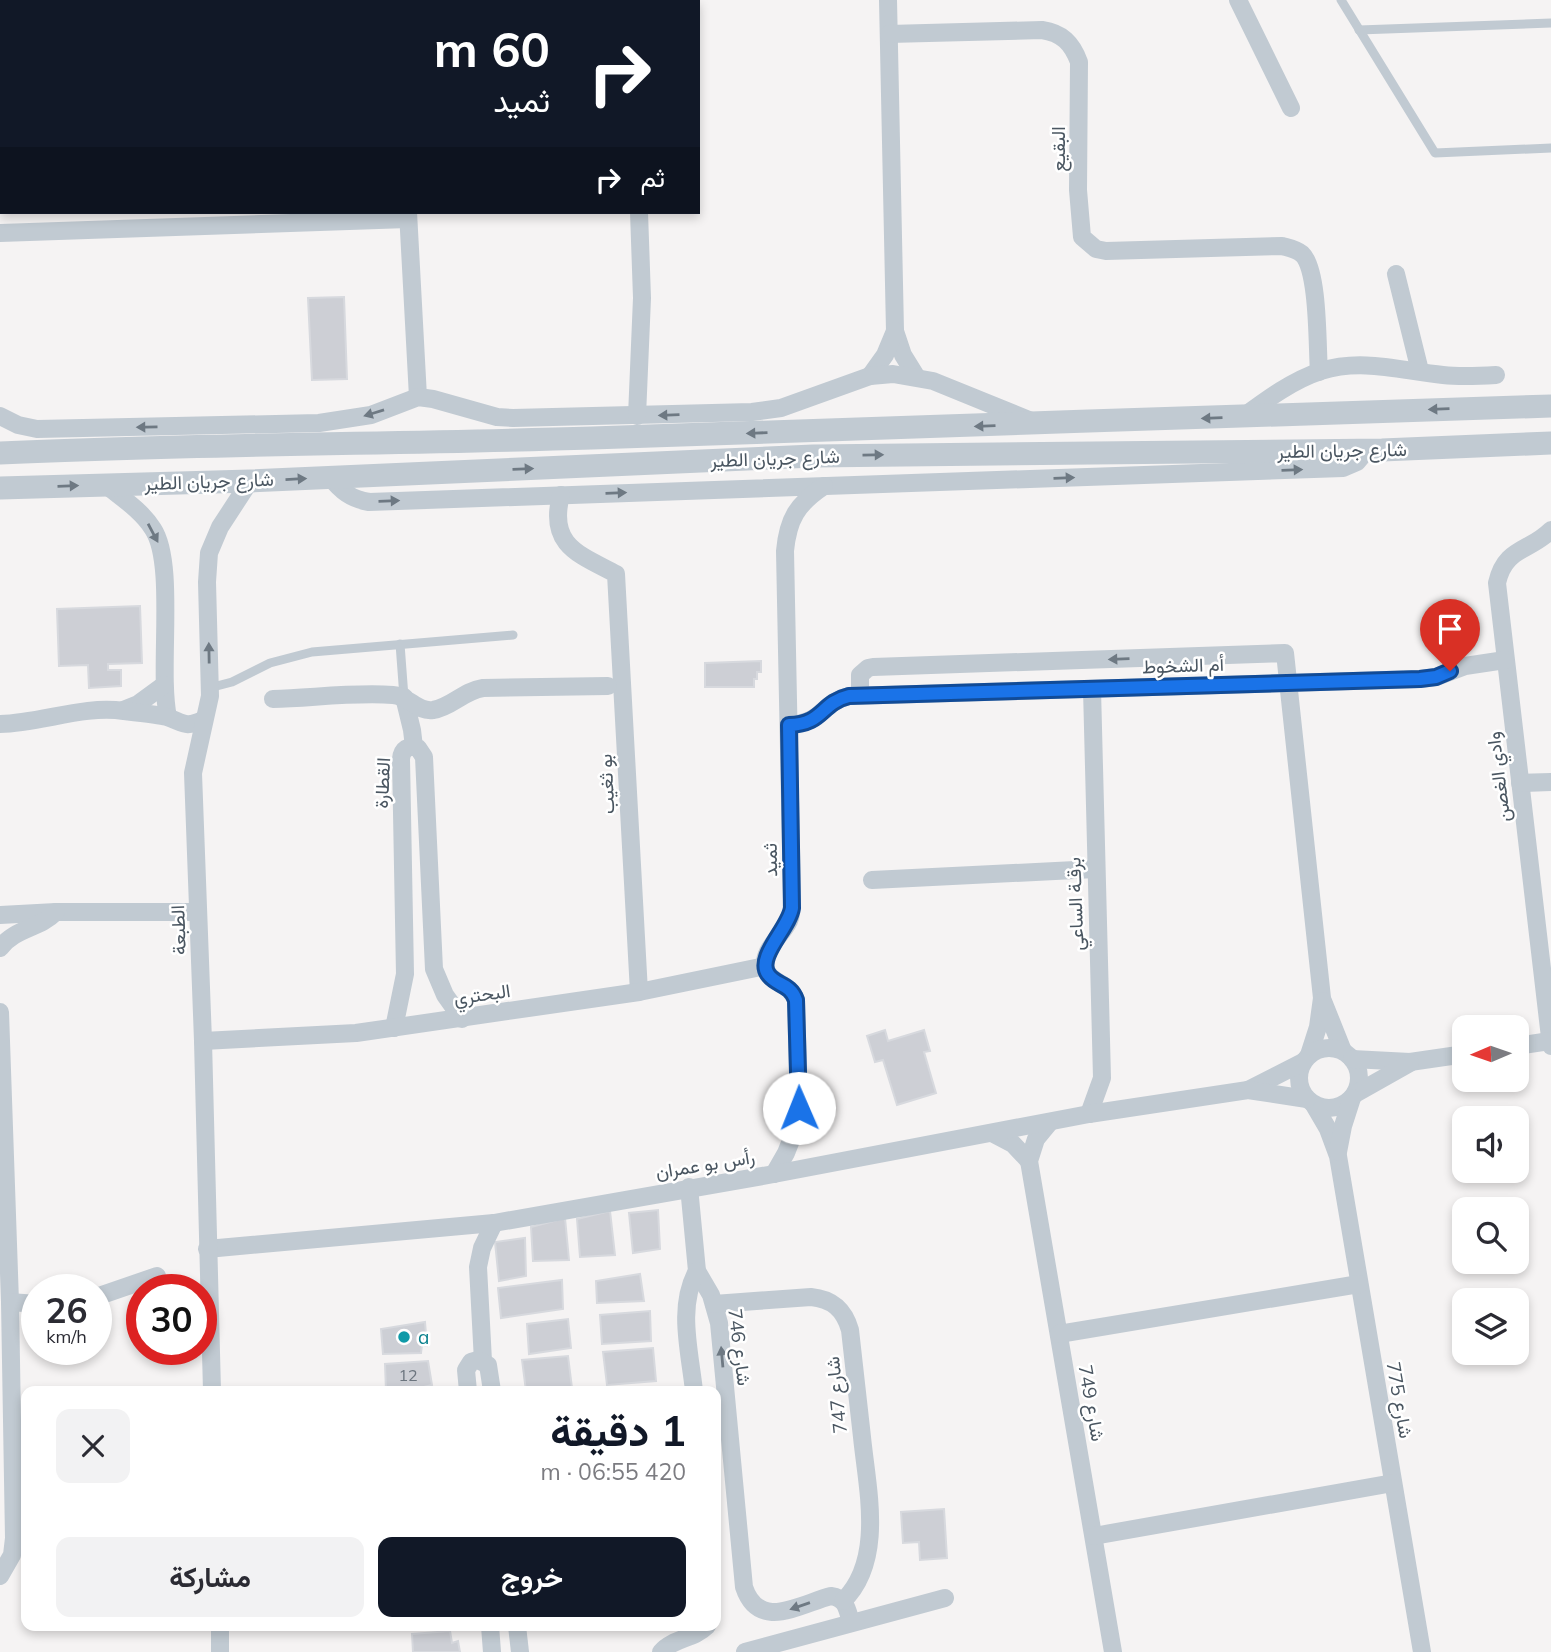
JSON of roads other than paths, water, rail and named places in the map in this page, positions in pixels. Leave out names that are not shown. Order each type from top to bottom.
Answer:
[{"type":"street","points":[[888,0],[895,331],[903,355],[916,376]]},
{"type":"street","points":[[1238,0],[1291,108]]},
{"type":"street","name":"البقيع","points":[[890,34],[1042,30],[1061,34],[1075,51],[1079,62],[1082,237],[1096,249],[1118,251],[1282,246],[1302,254],[1312,271],[1318,372]]},
{"type":"street","points":[[637,416],[642,298],[639,214]]},
{"type":"street","points":[[0,233],[183,219],[408,215],[418,397],[371,415],[319,423],[37,429],[18,425],[0,415]]},
{"type":"street","points":[[1396,274],[1420,372]]},
{"type":"street","points":[[870,376],[885,355],[895,331]]},
{"type":"street","points":[[1243,416],[1264,401],[1318,372],[1337,367],[1364,365],[1460,376],[1496,374]]},
{"type":"street","name":"شارع جريان الطير","points":[[418,397],[497,417],[768,411],[870,376],[916,376],[1041,424]]},
{"type":"street","name":"شارع جريان الطير","points":[[0,453],[1041,424],[1551,405]]},
{"type":"street","name":"شارع جريان الطير","points":[[0,488],[250,481],[813,456],[1160,463],[1367,450],[1551,443]]},
{"type":"street","points":[[186,446],[186,482]]},
{"type":"street","points":[[330,477],[352,498],[369,502],[824,486],[1160,463]]},
{"type":"street","name":"الطبعة","points":[[212,1386],[193,773],[210,696],[207,582],[209,553],[220,527],[250,481]]},
{"type":"street","points":[[106,485],[145,519],[154,530],[160,546],[164,584],[164,685],[168,717]]},
{"type":"street","points":[[769,488],[781,498],[790,519],[805,501],[824,486]]},
{"type":"street","name":"بو ثغيب","points":[[561,495],[556,514],[560,534],[572,548],[616,574],[639,992]]},
{"type":"street","name":"ثميد","points":[[765,966],[766,955],[789,922],[792,908],[785,551],[790,519]]},
{"type":"street","name":"وادي الغصن","points":[[1551,530],[1512,555],[1499,574],[1497,592],[1551,1046]]},
{"type":"street","name":"أم الشخوط","points":[[860,695],[860,675],[868,668],[1285,653],[1288,682]]},
{"type":"street","name":"أم الشخوط","points":[[789,725],[805,724],[814,720],[835,701],[860,695],[1420,679],[1436,677],[1465,666],[1505,660]]},
{"type":"street","points":[[1027,663],[1028,690]]},
{"type":"street","points":[[909,667],[910,692]]},
{"type":"street","points":[[1288,682],[1322,998],[1318,1027],[1298,1077],[1299,1085],[1310,1102],[1332,1109],[1410,1062]]},
{"type":"street","points":[[123,710],[138,704],[164,685]]},
{"type":"street","points":[[273,699],[396,695],[404,697],[417,707],[429,710],[447,706],[466,692],[483,688],[608,686]]},
{"type":"street","name":"برقـة الساعي","points":[[1089,1114],[1102,1078],[1091,689]]},
{"type":"street","points":[[404,697],[414,747]]},
{"type":"street","points":[[0,724],[31,722],[86,711],[123,710],[168,717],[183,724],[203,720]]},
{"type":"street","name":"القطارة","points":[[394,1028],[405,974],[401,759],[404,749],[414,747],[421,750],[424,757],[434,969],[445,995],[462,1019]]},
{"type":"street","points":[[1520,783],[1551,782]]},
{"type":"street","points":[[872,880],[1095,869]]},
{"type":"street","points":[[0,915],[56,912],[198,912]]},
{"type":"street","points":[[0,948],[13,934],[44,922],[56,912]]},
{"type":"street","points":[[765,966],[769,976],[793,991],[797,1004],[797,1125],[774,1174]]},
{"type":"street","name":"البحتري","points":[[203,1041],[319,1037],[462,1019],[639,992],[765,966]]},
{"type":"street","points":[[1322,998],[1359,1076],[1353,1096]]},
{"type":"street","points":[[0,1012],[10,1302],[14,1538],[12,1555],[0,1576]]},
{"type":"street","points":[[1530,1044],[1550,1041]]},
{"type":"street","points":[[1306,1059],[1325,1048],[1347,1055],[1410,1062],[1452,1056]]},
{"type":"street","name":"رأس بو عمران","points":[[1248,1090],[1306,1059]]},
{"type":"street","name":"رأس بو عمران","points":[[207,1249],[494,1223],[774,1174],[1089,1114],[1248,1090],[1310,1102]]},
{"type":"street","name":"شارع 775","points":[[1338,1156],[1343,1126],[1353,1096]]},
{"type":"street","name":"شارع 775","points":[[1310,1102],[1328,1129],[1338,1156],[1422,1652]]},
{"type":"street","points":[[992,1133],[1013,1144],[1029,1161],[1036,1139],[1050,1122]]},
{"type":"street","name":"شارع 749","points":[[1029,1161],[1113,1652]]},
{"type":"street","name":"شارع 746","points":[[689,1187],[697,1270],[714,1304],[720,1333],[725,1489],[744,1587],[754,1605],[772,1613],[831,1596],[843,1601]]},
{"type":"street","points":[[492,1386],[490,1371],[484,1361],[479,1261],[494,1223]]},
{"type":"street","name":"شارع 746","points":[[694,1386],[686,1309],[688,1289],[697,1270]]},
{"type":"street","points":[[1059,1334],[1359,1284]]},
{"type":"street","name":"شارع 747","points":[[714,1304],[822,1298],[841,1309],[847,1319],[870,1530],[860,1576],[843,1601]]},
{"type":"street","points":[[10,1302],[21,1303]]},
{"type":"street","points":[[468,1386],[468,1365],[475,1360],[484,1361]]},
{"type":"street","points":[[1094,1536],[1394,1483]]},
{"type":"street","points":[[745,1652],[945,1598]]},
{"type":"street","points":[[843,1601],[850,1622]]},
{"type":"street","points":[[220,1631],[220,1652]]},
{"type":"street","points":[[490,1631],[492,1652]]},
{"type":"street","points":[[518,1631],[520,1652]]},
{"type":"street","points":[[661,1652],[669,1644],[701,1631]]},
{"type":"lane","points":[[1341,0],[1435,153],[1551,148]]},
{"type":"lane","points":[[1359,30],[1551,23]]},
{"type":"lane","points":[[209,688],[232,681],[270,663],[312,652],[513,635]]},
{"type":"lane","points":[[400,644],[404,697]]},
{"type":"place","name":"a","points":[[404,1337]]}]
